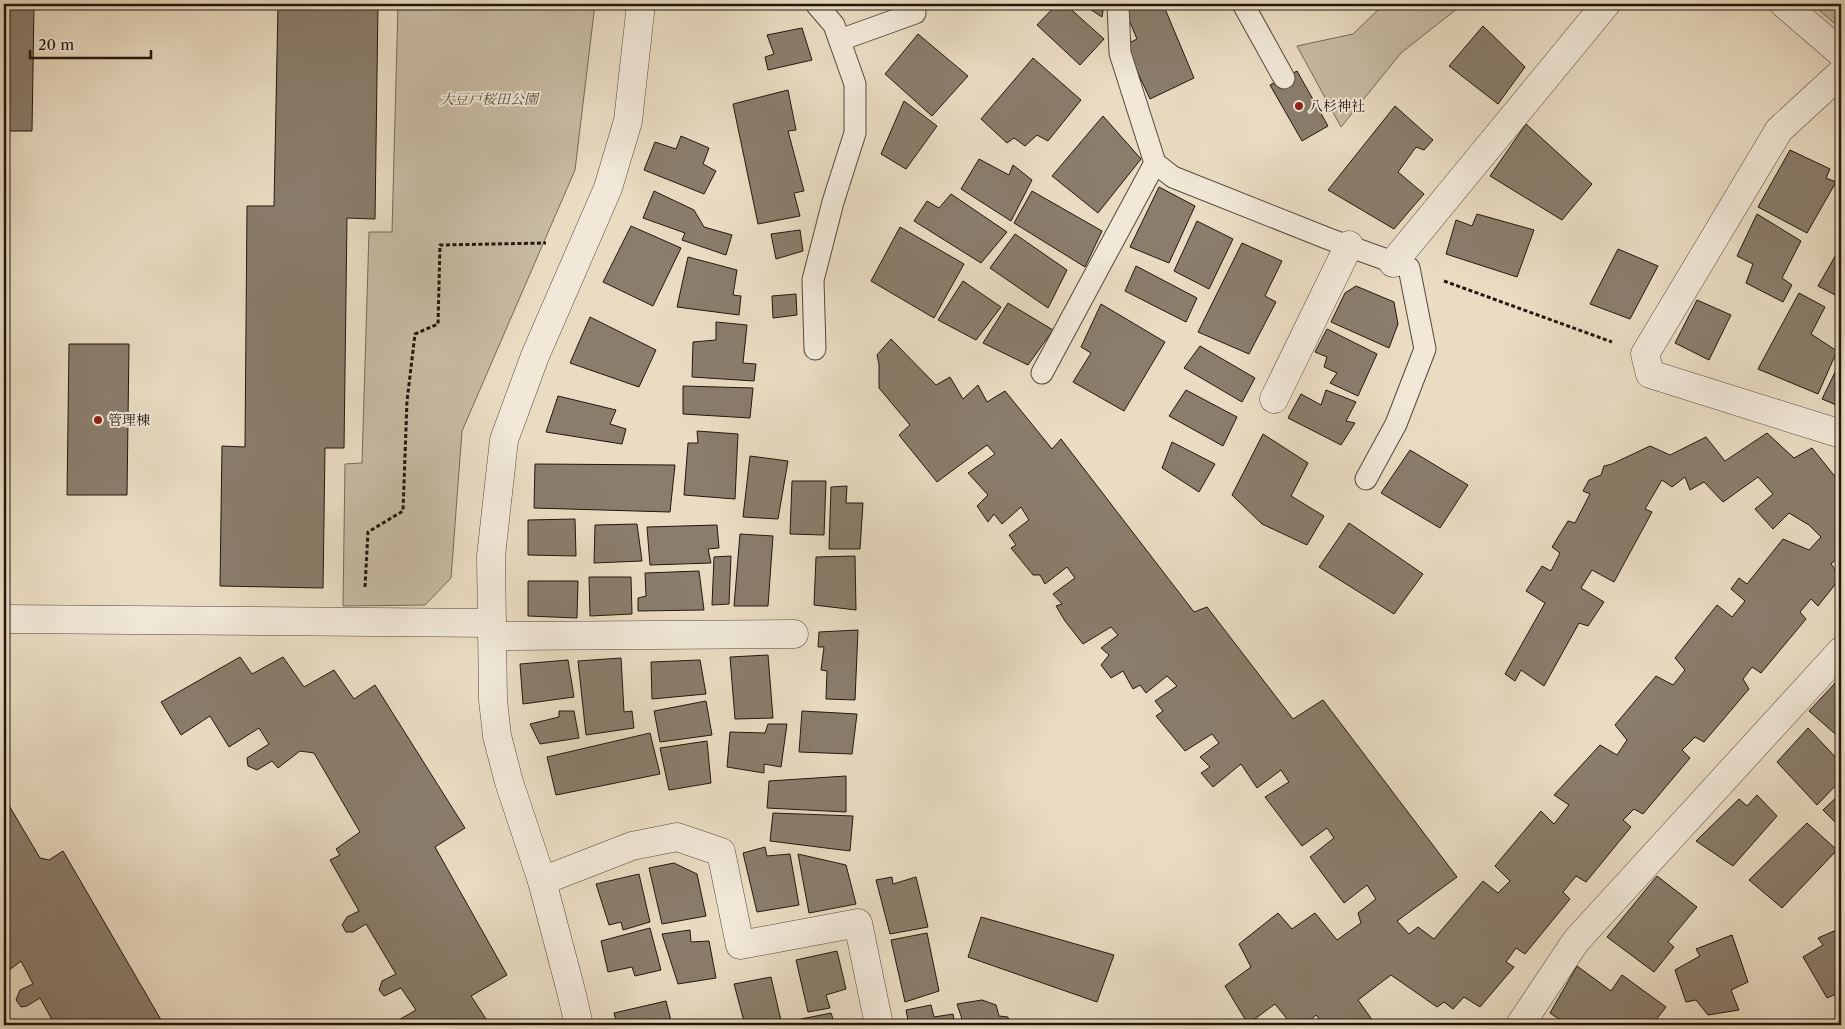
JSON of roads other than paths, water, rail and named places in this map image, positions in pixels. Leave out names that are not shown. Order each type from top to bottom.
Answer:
[{"type":"street","points":[[579,1025],[572,991],[542,881],[509,782],[498,736],[493,700],[491,556],[504,440],[535,356],[608,188],[628,120],[641,4]]},
{"type":"street","points":[[1401,265],[1606,4]]},
{"type":"street","points":[[1784,4],[1841,53]]},
{"type":"street","points":[[1841,73],[1779,130],[1645,354],[1650,374],[1841,434]]},
{"type":"street","points":[[1274,400],[1350,245]]},
{"type":"street","points":[[4,619],[362,622],[492,629],[794,634]]},
{"type":"street","points":[[1520,1025],[1576,941],[1841,651]]},
{"type":"street","points":[[542,881],[632,846],[677,837],[721,852],[740,945],[858,923],[879,1025]]},
{"type":"lane","points":[[815,349],[813,280],[832,202],[854,133],[855,84],[834,25],[816,4]]},
{"type":"lane","points":[[1118,4],[1120,53],[1155,163],[1173,177],[1329,239],[1401,265],[1425,349],[1396,424],[1366,480]]},
{"type":"lane","points":[[1243,4],[1284,78]]},
{"type":"lane","points":[[840,40],[915,14]]},
{"type":"lane","points":[[1042,373],[1155,163]]},
{"type":"place","name":"八杉神社","points":[[1299,106]]},
{"type":"place","name":"管理棟","points":[[98,420]]},
{"type":"park label","name":"大豆戸桜田公園","points":[[489,99]]}]
